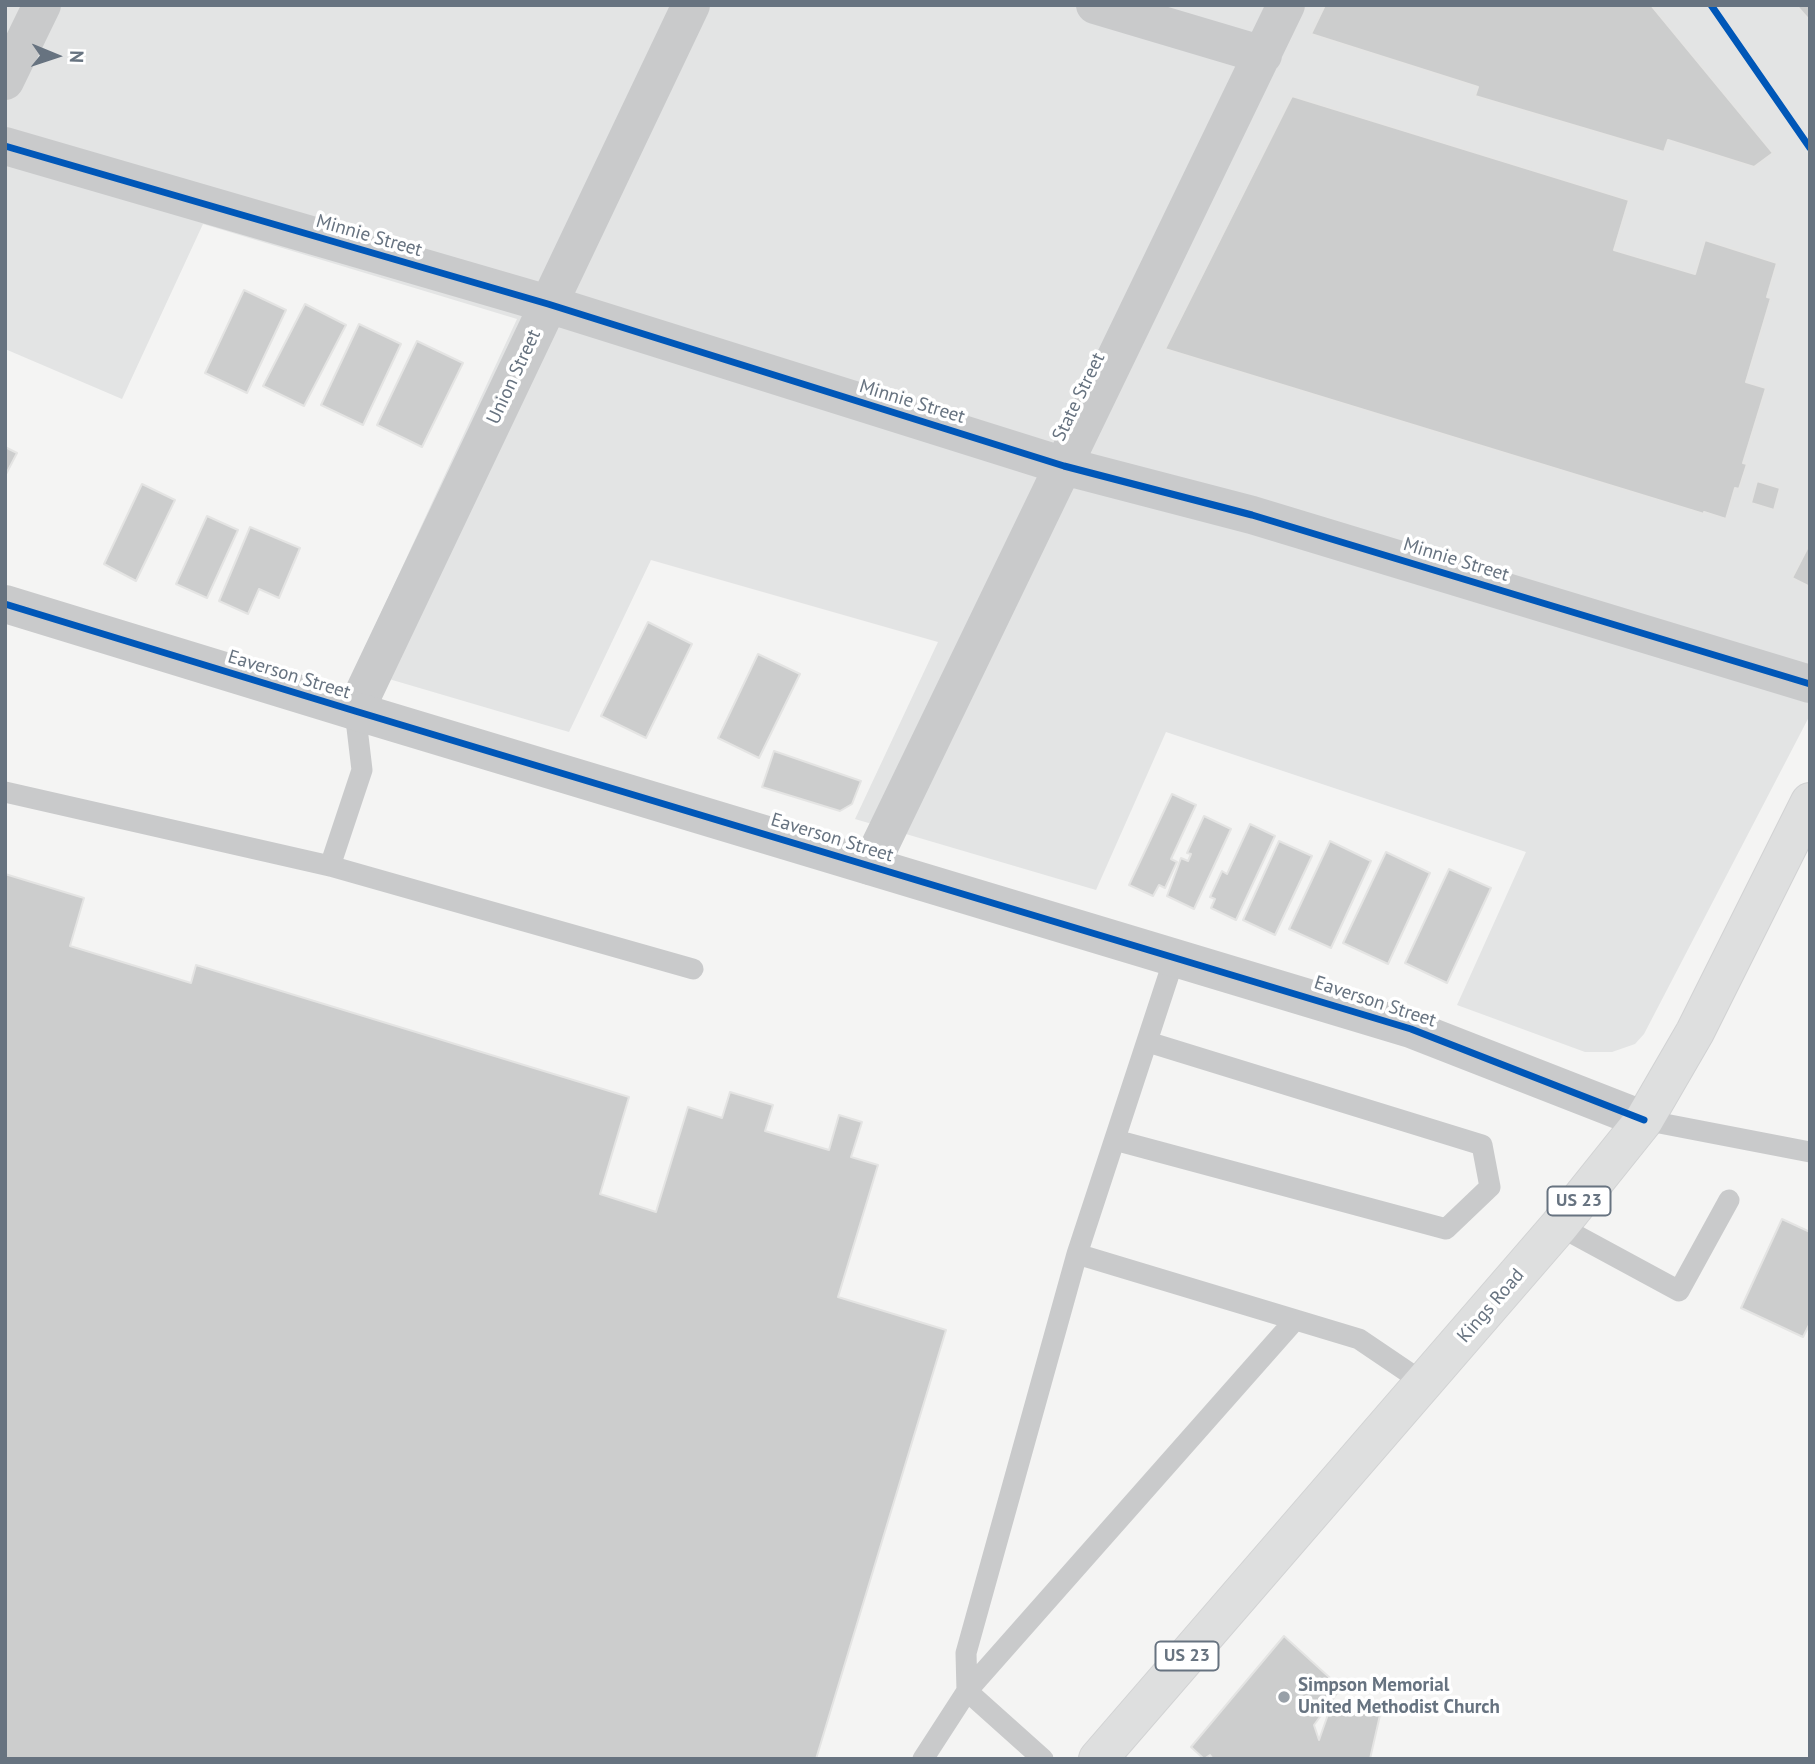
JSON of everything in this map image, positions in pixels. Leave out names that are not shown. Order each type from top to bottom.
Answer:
[{"type":"main road","name":"Kings Road","points":[[1098,1759],[1559,1226],[1644,1120],[1695,1032],[1810,802]]},
{"type":"street","points":[[5,81],[42,5]]},
{"type":"street","name":"Union Street","points":[[355,711],[691,5]]},
{"type":"street","points":[[1095,5],[1263,55]]},
{"type":"street","name":"State Street","points":[[870,866],[1286,5]]},
{"type":"street","name":"Minnie Street","points":[[5,146],[548,304],[1064,466],[1252,515],[1810,684]]},
{"type":"street","name":"Eaverson Street","points":[[5,604],[1411,1029],[1644,1120]]},
{"type":"lane","points":[[330,866],[362,770],[355,711]]},
{"type":"lane","points":[[5,792],[330,866],[693,968]]},
{"type":"lane","points":[[1042,1759],[967,1691],[966,1653],[1077,1254],[1175,956]]},
{"type":"lane","points":[[1115,1140],[1446,1230],[1490,1187],[1482,1145],[1147,1042]]},
{"type":"lane","points":[[1644,1120],[1810,1152]]},
{"type":"lane","points":[[1559,1226],[1679,1291],[1729,1200]]},
{"type":"lane","points":[[1077,1254],[1359,1339],[1424,1383]]},
{"type":"lane","points":[[923,1759],[967,1691],[1295,1320]]},
{"type":"shaded area","points":[[5,5],[1810,5],[1810,715],[1644,1034],[1635,1044],[1612,1052],[1585,1052],[1457,1005],[1526,852],[1166,732],[1096,890],[855,819],[938,642],[651,560],[569,732],[355,669],[517,319],[203,224],[122,399],[5,349]]},
{"type":"building","points":[[1325,5],[1651,5],[1773,153],[1754,167],[1668,140],[1664,152],[1475,96],[1478,87],[1311,34]]},
{"type":"building","points":[[1796,5],[1810,5],[1810,21]]},
{"type":"building","points":[[1292,96],[1629,200],[1614,250],[1695,274],[1705,240],[1777,263],[1767,297],[1771,298],[1746,382],[1766,388],[1743,463],[1747,464],[1739,489],[1735,488],[1726,519],[1165,349]]},
{"type":"building","points":[[244,290],[286,310],[247,393],[205,373]]},
{"type":"building","points":[[305,304],[346,325],[304,406],[263,386]]},
{"type":"building","points":[[359,324],[401,344],[363,425],[321,405]]},
{"type":"building","points":[[417,341],[463,363],[422,447],[377,425]]},
{"type":"building","points":[[5,447],[17,453],[5,476]]},
{"type":"building","points":[[1757,481],[1780,488],[1774,510],[1751,503]]},
{"type":"building","points":[[142,484],[175,500],[136,581],[104,564]]},
{"type":"building","points":[[207,516],[238,530],[207,598],[176,584]]},
{"type":"building","points":[[250,527],[300,548],[279,598],[259,589],[248,614],[219,601]]},
{"type":"building","points":[[1810,543],[1810,587],[1792,578]]},
{"type":"building","points":[[648,622],[692,644],[646,738],[601,716]]},
{"type":"building","points":[[758,654],[800,674],[759,758],[718,738]]},
{"type":"building","points":[[774,751],[861,781],[852,804],[840,811],[762,787]]},
{"type":"building","points":[[1172,794],[1196,805],[1171,859],[1177,862],[1165,888],[1159,885],[1153,896],[1129,885]]},
{"type":"building","points":[[1204,816],[1231,829],[1194,909],[1167,896],[1181,858],[1188,861],[1191,854],[1187,853]]},
{"type":"building","points":[[1250,824],[1275,836],[1236,920],[1211,908],[1215,899],[1210,897],[1222,871],[1227,874]]},
{"type":"building","points":[[1279,841],[1312,856],[1275,935],[1243,920]]},
{"type":"building","points":[[1330,841],[1371,861],[1331,948],[1289,929]]},
{"type":"building","points":[[1386,852],[1430,873],[1388,964],[1343,943]]},
{"type":"building","points":[[1449,869],[1491,888],[1447,983],[1405,963]]},
{"type":"building","points":[[5,874],[84,898],[70,946],[191,983],[196,965],[629,1097],[600,1194],[656,1212],[688,1107],[722,1118],[730,1092],[773,1105],[765,1131],[829,1150],[839,1115],[862,1122],[851,1157],[878,1165],[838,1297],[946,1330],[816,1759],[5,1759]]},
{"type":"building","points":[[1782,1219],[1810,1232],[1810,1323],[1803,1337],[1741,1308]]},
{"type":"building","name":"Simpson Memorial United Methodist Church","points":[[1284,1636],[1341,1688],[1314,1725],[1319,1740],[1331,1706],[1380,1715],[1370,1759],[1213,1759],[1210,1755],[1204,1759],[1191,1747]]},
{"type":"cycle path","points":[[1711,5],[1810,148]]},
{"type":"cycle path","points":[[5,146],[548,304],[1064,466],[1252,515],[1810,684]]},
{"type":"cycle path","points":[[5,604],[1411,1029],[1644,1120]]},
{"type":"place","name":"Simpson Memorial United Methodist Church","points":[[1284,1697]]}]
